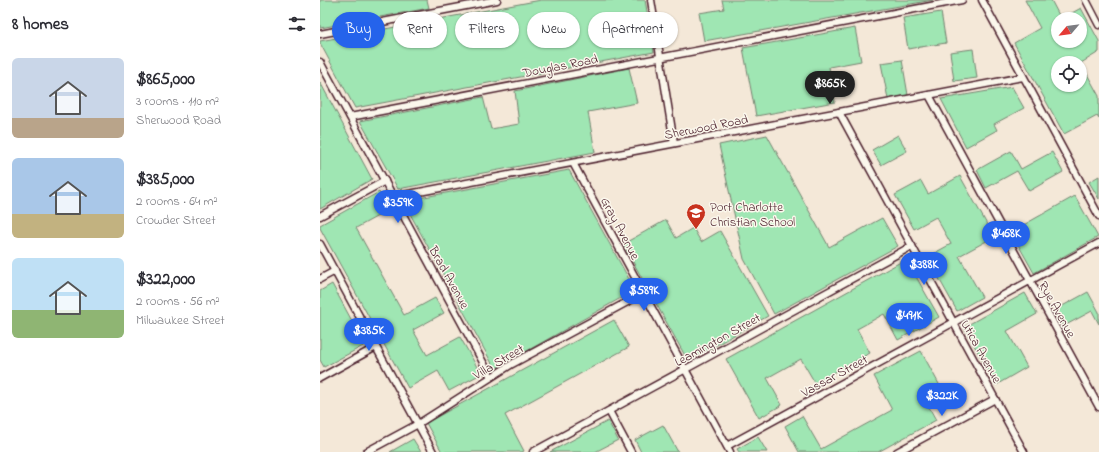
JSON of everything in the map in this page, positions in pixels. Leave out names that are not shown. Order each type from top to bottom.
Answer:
[{"type":"street","points":[[320,34],[497,0]]},
{"type":"street","points":[[651,0],[674,144]]},
{"type":"street","name":"Douglas Road","points":[[350,117],[962,0]]},
{"type":"street","points":[[982,0],[1099,216]]},
{"type":"street","points":[[1086,0],[1099,25]]},
{"type":"street","name":"Brad Avenue","points":[[320,62],[491,377]]},
{"type":"street","name":"Sherwood Road","points":[[393,197],[1024,77]]},
{"type":"street","name":"Rye Avenue","points":[[929,95],[1099,407]]},
{"type":"street","name":"Utica Avenue","points":[[839,112],[1024,452]]},
{"type":"street","name":"Gray Avenue","points":[[573,163],[730,452]]},
{"type":"street","points":[[320,216],[385,181]]},
{"type":"street","name":"Vassar Street","points":[[727,446],[1099,243]]},
{"type":"street","points":[[320,244],[433,452]]},
{"type":"street","name":"Leamington Street","points":[[533,452],[912,246]]},
{"type":"street","points":[[320,279],[335,271]]},
{"type":"street","name":"Villa Street","points":[[366,452],[418,424],[512,364],[644,293]]},
{"type":"street","points":[[320,378],[376,347]]},
{"type":"street","points":[[898,452],[995,399]]},
{"type":"street","points":[[609,411],[631,452]]},
{"type":"green space","points":[[320,0],[427,0],[429,8],[407,12],[393,12],[393,15],[385,16],[385,12],[332,12],[332,26],[320,28]]},
{"type":"green space","points":[[541,0],[645,0],[647,12],[588,12],[588,48],[653,48],[654,52],[355,108],[320,43],[320,41],[332,39],[332,48],[385,48],[385,29],[393,27],[393,48],[447,48],[447,17],[455,16],[455,48],[519,48],[519,12],[476,12]]},
{"type":"green space","points":[[722,0],[933,0],[704,41],[699,13],[724,9]]},
{"type":"green space","points":[[1025,0],[1051,0],[1057,12],[1051,12],[1051,48],[1087,48],[1087,19],[1099,41],[1099,52],[1087,59],[1087,56],[1051,56],[1051,92],[1087,92],[1087,74],[1099,96],[1099,119],[1097,116],[1064,134],[1014,43],[1040,28]]},
{"type":"green space","points":[[1081,8],[1083,12],[1074,12]]},
{"type":"green space","points":[[941,12],[946,43],[908,49],[903,18]]},
{"type":"green space","points":[[855,28],[861,61],[829,67],[835,102],[756,116],[743,48]]},
{"type":"green space","points":[[973,49],[977,78],[954,81],[950,52]]},
{"type":"green space","points":[[902,60],[908,95],[888,99],[881,63]]},
{"type":"green space","points":[[629,68],[637,103],[588,112],[595,152],[398,189],[360,121],[483,97],[491,129],[519,124],[515,91]]},
{"type":"green space","points":[[320,82],[372,179],[320,209]]},
{"type":"green space","points":[[1012,87],[1024,108],[994,124],[997,130],[966,147],[941,99]]},
{"type":"green space","points":[[767,135],[829,247],[882,218],[898,246],[774,314],[744,259],[719,145]]},
{"type":"green space","points":[[898,135],[907,151],[881,165],[872,150]]},
{"type":"green space","points":[[1011,151],[1021,169],[1052,152],[1063,172],[1029,191],[1017,171],[986,188],[977,170]]},
{"type":"green space","points":[[569,170],[635,290],[495,369],[403,201]]},
{"type":"green space","points":[[960,176],[994,237],[959,256],[982,297],[957,311],[927,257],[951,244],[936,217],[914,229],[895,195],[921,181],[928,194]]},
{"type":"green space","points":[[1099,176],[1099,199],[1089,182]]},
{"type":"green space","points":[[379,192],[389,210],[356,228],[404,315],[435,298],[444,313],[413,330],[427,355],[460,337],[481,374],[449,391],[438,371],[408,388],[320,228],[320,225]]},
{"type":"green space","points":[[1075,196],[1098,237],[1034,273],[1011,232]]},
{"type":"green space","points":[[666,220],[676,238],[693,228],[701,242],[720,231],[768,316],[688,361],[623,244]]},
{"type":"green space","points":[[906,259],[939,317],[898,340],[884,314],[857,329],[870,353],[815,383],[801,359],[767,378],[782,405],[759,418],[726,359]]},
{"type":"green space","points":[[332,284],[365,345],[324,367],[320,360],[320,291]]},
{"type":"green space","points":[[1088,292],[1099,312],[1099,324],[1092,311],[1064,326],[1055,310]]},
{"type":"green space","points":[[1025,293],[1037,314],[1007,331],[1027,367],[996,385],[964,327]]},
{"type":"green space","points":[[614,320],[629,347],[505,415],[524,451],[442,452],[426,423]]},
{"type":"green space","points":[[921,351],[940,386],[923,396],[936,420],[878,452],[799,452],[785,426],[802,416],[821,449],[892,410],[874,376]]},
{"type":"green space","points":[[608,421],[618,440],[595,452],[550,452]]},
{"type":"green space","points":[[663,425],[678,452],[641,452],[635,440]]},
{"type":"green space","points":[[758,437],[767,452],[739,452],[737,449]]},
{"type":"green space","points":[[413,439],[421,452],[390,452]]},
{"type":"place","name":"Port Charlotte Christian School","points":[[696,230]]}]
